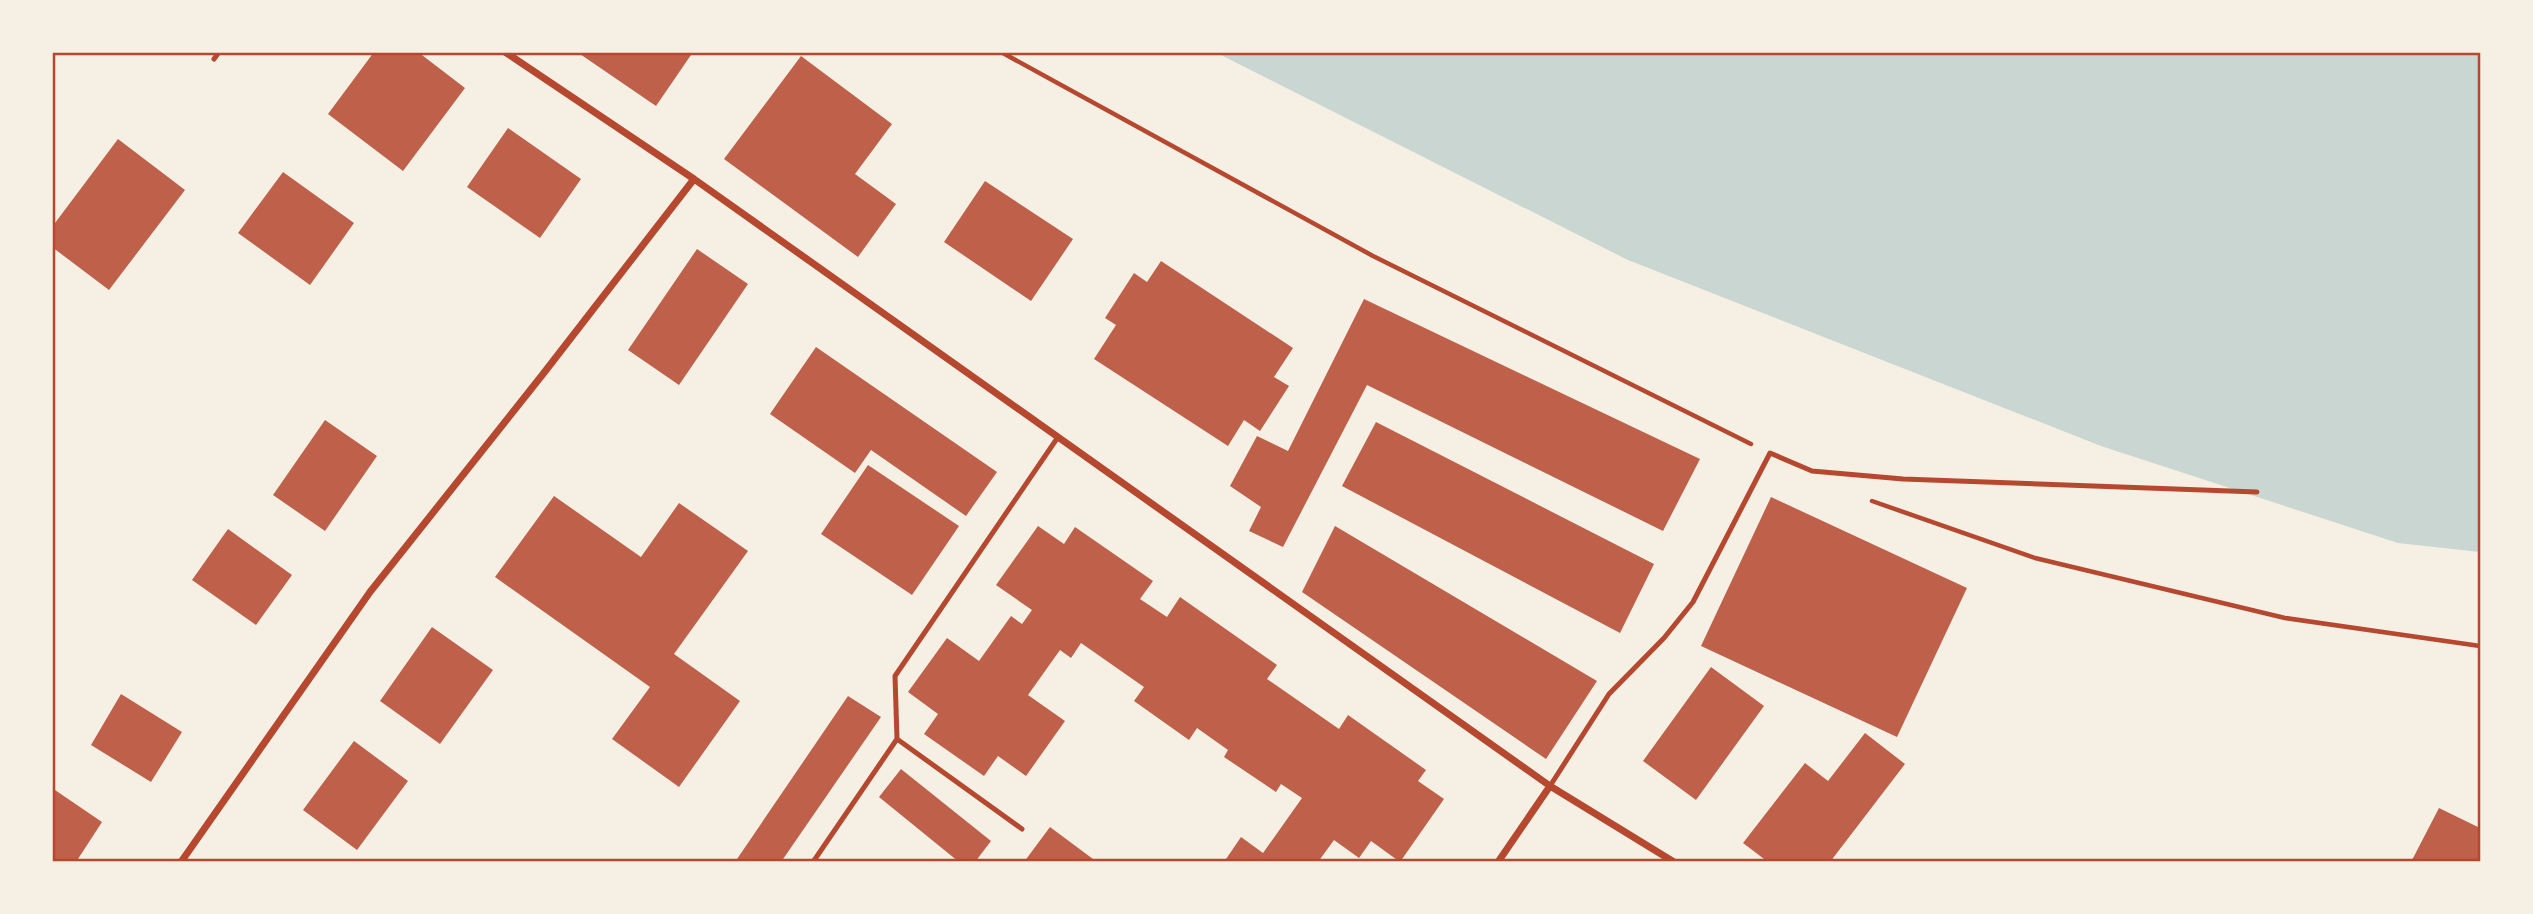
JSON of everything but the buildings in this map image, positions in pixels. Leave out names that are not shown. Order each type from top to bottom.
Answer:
[{"type":"street","points":[[505,52],[694,179],[1550,786],[1674,862]]},
{"type":"street","points":[[181,862],[370,592],[694,179]]},
{"type":"street","points":[[1498,862],[1550,786]]},
{"type":"lane","points":[[214,59],[219,52]]},
{"type":"lane","points":[[813,862],[897,739],[895,676],[1058,438]]},
{"type":"lane","points":[[1550,786],[1609,694],[1664,638],[1693,602],[1770,453],[1812,471],[1903,479],[2257,492]]},
{"type":"lane","points":[[897,739],[1022,828]]},
{"type":"path","points":[[1001,52],[1373,257],[1770,453]]},
{"type":"path","points":[[1860,495],[2048,561],[2285,618],[2480,646]]},
{"type":"shaded area","points":[[1217,53],[2480,53],[2480,552],[2398,543],[2101,446],[1628,260]]}]
